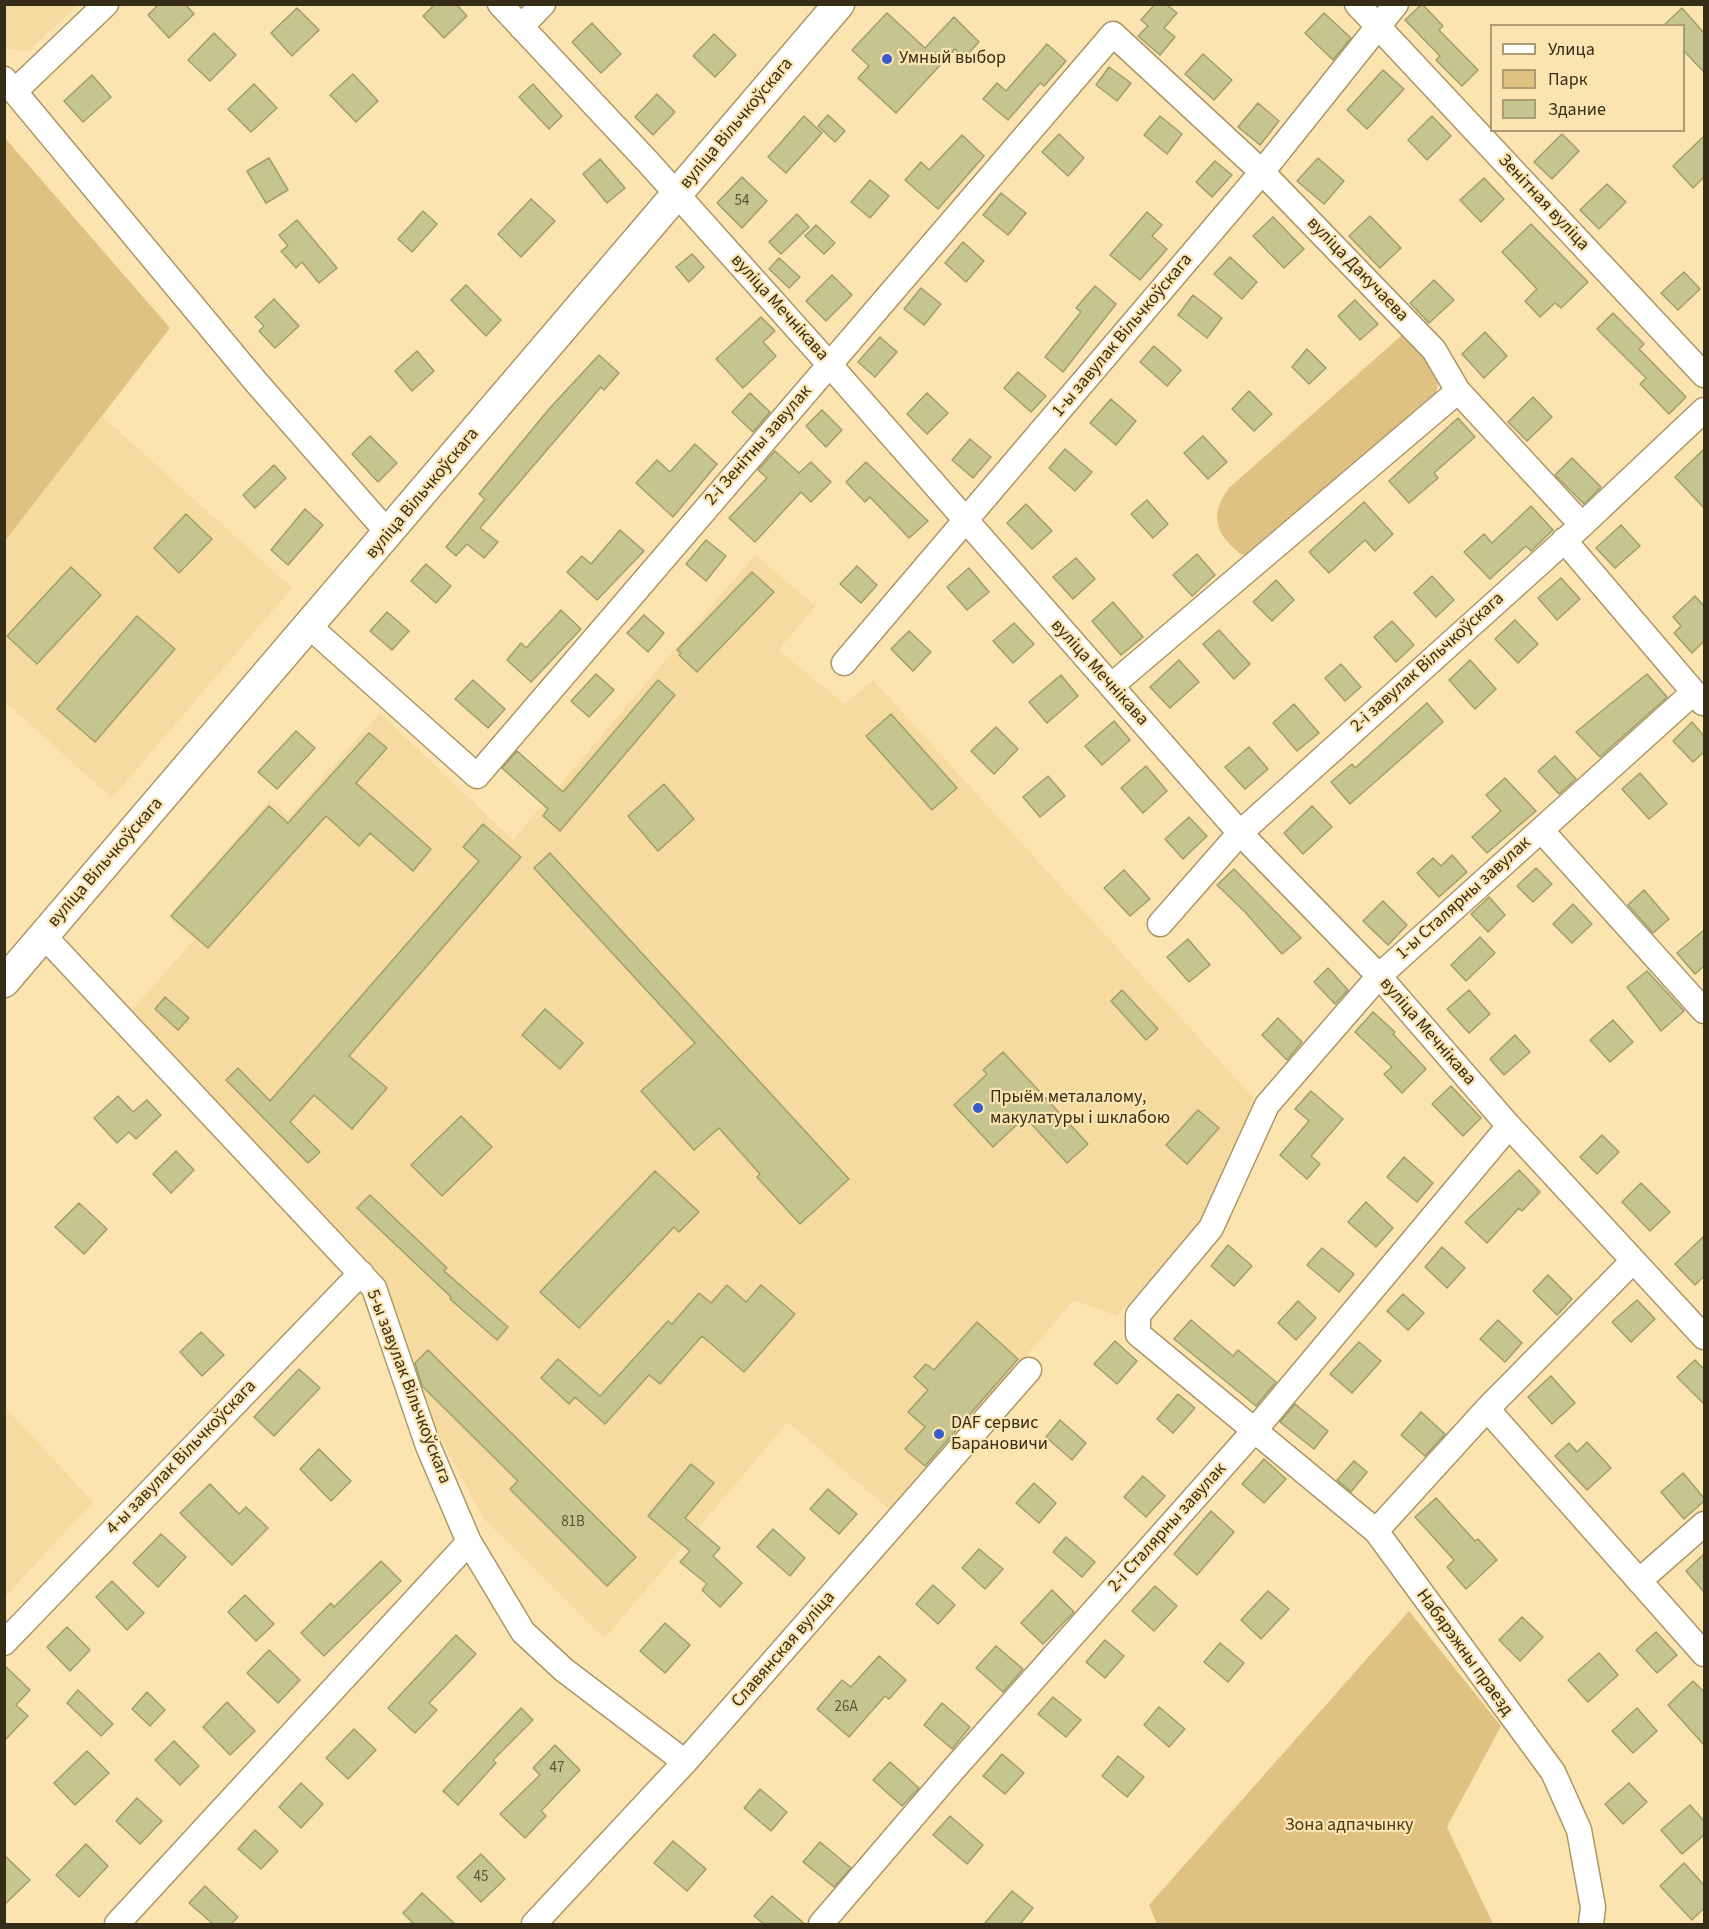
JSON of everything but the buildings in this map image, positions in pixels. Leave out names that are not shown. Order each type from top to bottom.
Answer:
[{"type":"main road","name":"вуліца Вільчкоўскага","points":[[4,982],[310,627],[839,4]]},
{"type":"street","points":[[106,4],[10,85],[249,373],[389,534]]},
{"type":"street","name":"вуліца Мечнікава","points":[[500,4],[677,195],[829,364],[1240,833],[1379,976],[1509,1126],[1704,1337]]},
{"type":"street","points":[[521,27],[543,4]]},
{"type":"street","name":"Зенітная вуліца","points":[[1358,4],[1704,375]]},
{"type":"street","name":"1-ы завулак Вільчкоўскага","points":[[844,663],[966,523],[1262,172],[1396,4]]},
{"type":"street","name":"вуліца Дакучаева","points":[[1113,34],[1262,172],[1434,350],[1458,391],[1573,533],[1699,698]]},
{"type":"street","name":"2-і Зенітны завулак","points":[[310,627],[477,776],[1113,34]]},
{"type":"street","points":[[1111,686],[1458,391]]},
{"type":"street","name":"2-і завулак Вільчкоўскага","points":[[1160,924],[1240,833],[1573,533],[1704,410]]},
{"type":"street","name":"1-ы Сталярны завулак","points":[[1254,1431],[1138,1334],[1138,1315],[1211,1228],[1267,1105],[1379,976],[1541,830],[1699,698]]},
{"type":"street","points":[[1541,830],[1704,1011]]},
{"type":"street","name":"5-ы завулак Вільчкоўскага","points":[[44,936],[374,1288],[428,1446],[469,1542],[524,1632],[564,1670],[685,1762]]},
{"type":"street","name":"2-і Сталярны завулак","points":[[821,1924],[952,1771],[1254,1431],[1509,1126]]},
{"type":"street","points":[[1376,1531],[1487,1409],[1633,1261]]},
{"type":"street","name":"4-ы завулак Вільчкоўскага","points":[[4,1643],[361,1273]]},
{"type":"street","name":"Славянская вуліца","points":[[534,1924],[685,1762],[1029,1370]]},
{"type":"street","points":[[1487,1409],[1704,1654]]},
{"type":"street","name":"Набярэжны праезд","points":[[1254,1431],[1376,1531],[1553,1772],[1579,1830],[1593,1907],[1591,1924]]},
{"type":"street","points":[[1639,1581],[1704,1524]]},
{"type":"street","points":[[117,1924],[469,1542]]},
{"type":"shaded area","points":[[4,5],[77,5],[29,51],[8,49],[5,46]]},
{"type":"shaded area","points":[[102,416],[292,588],[112,798],[5,702],[5,541]]},
{"type":"shaded area","points":[[755,555],[816,606],[778,650],[845,704],[873,680],[1260,1105],[1210,1214],[1117,1316],[1074,1300],[892,1512],[788,1422],[605,1638],[483,1518],[407,1375],[381,1274],[130,1012],[194,940],[168,917],[270,800],[289,817],[380,713],[513,840]]},
{"type":"shaded area","points":[[5,1407],[93,1502],[4,1597]]},
{"type":"green space","points":[[5,138],[170,328],[4,541]]},
{"type":"green space","points":[[1402,335],[1419,347],[1439,378],[1436,394],[1255,552],[1242,555],[1226,540],[1218,524],[1219,507],[1229,488]]},
{"type":"green space","name":"Зона адпачынку","points":[[1409,1611],[1501,1726],[1447,1827],[1493,1924],[1157,1924],[1149,1905]]},
{"type":"place","name":"Умный выбор","points":[[887,59]]},
{"type":"place","name":"Прыём металалому, макулатуры і шклабою","points":[[978,1108]]},
{"type":"place","name":"DAF сервис Барановичи","points":[[939,1434]]}]
